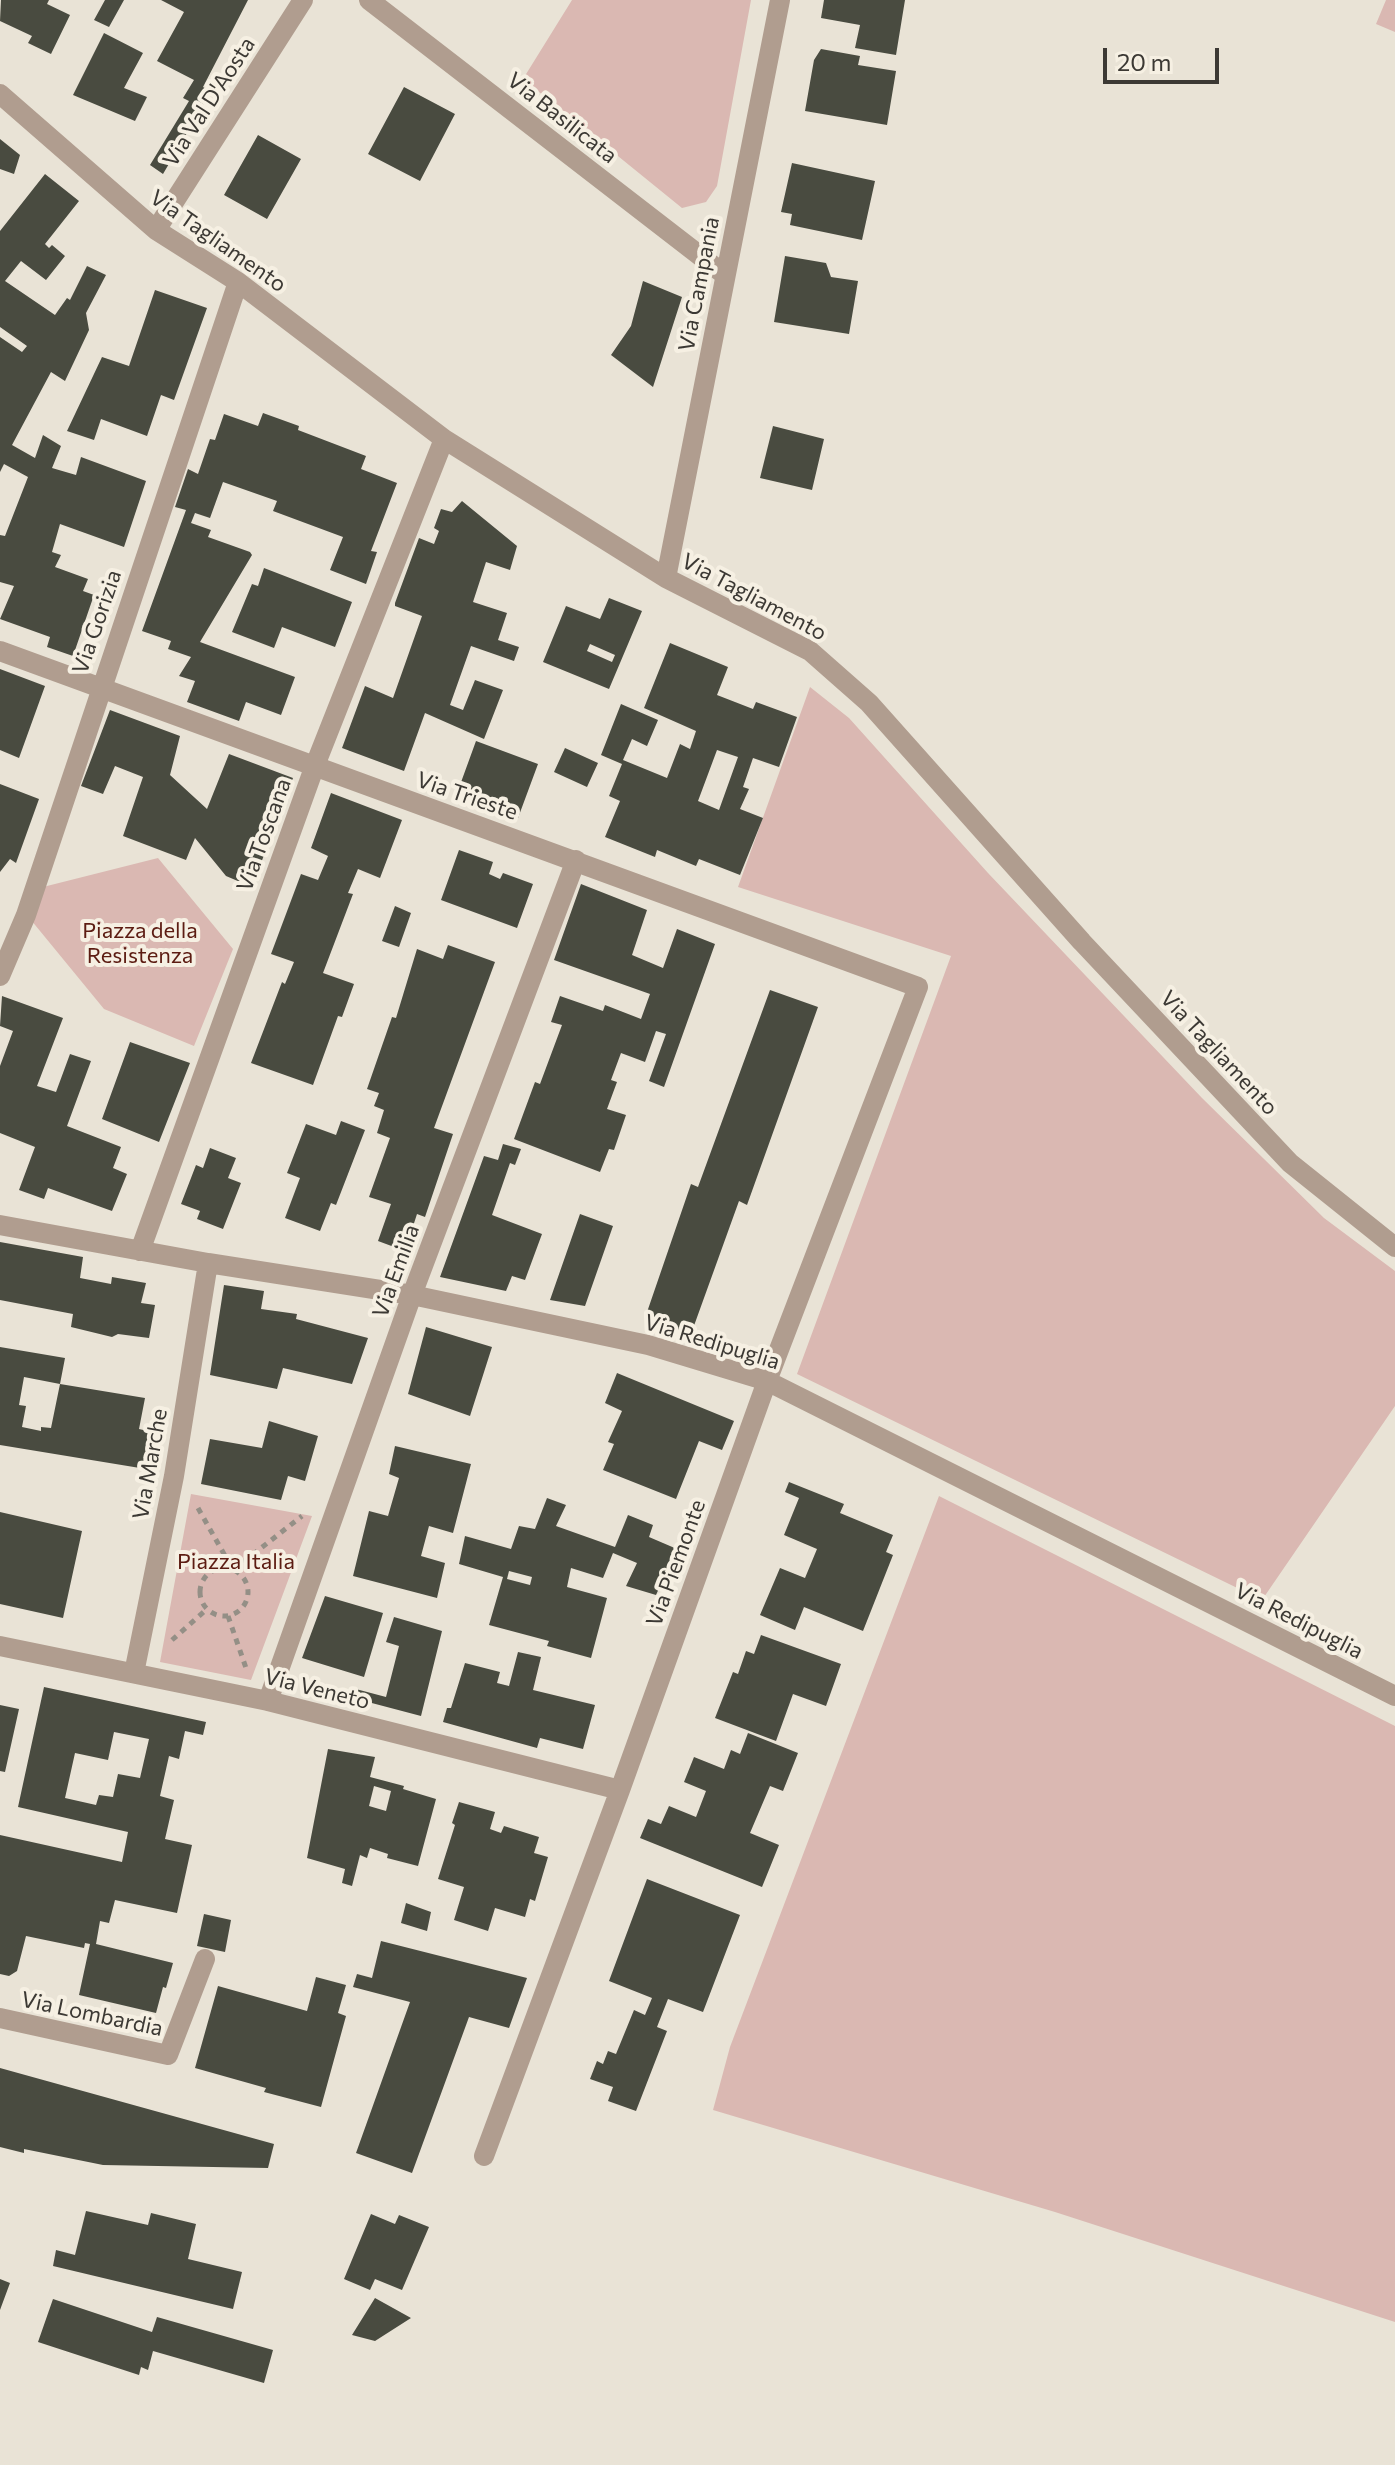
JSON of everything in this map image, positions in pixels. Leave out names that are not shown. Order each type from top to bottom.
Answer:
[{"type":"street","name":"Via Val D'Aosta","points":[[156,230],[303,0]]},
{"type":"street","name":"Via Basilicata","points":[[369,0],[725,275]]},
{"type":"street","name":"Via Campania","points":[[666,578],[780,0]]},
{"type":"street","name":"Via Tagliamento","points":[[0,94],[156,230],[238,282],[444,439],[666,578],[810,651],[869,703],[1082,942],[1290,1163],[1395,1247]]},
{"type":"street","name":"Via Gorizia","points":[[0,976],[26,915],[238,282]]},
{"type":"street","name":"Via Toscana","points":[[140,1251],[314,768],[444,439]]},
{"type":"street","name":"Via Trieste","points":[[0,651],[918,987]]},
{"type":"street","name":"Via Emilia","points":[[268,1701],[412,1295],[576,860]]},
{"type":"street","name":"Via Piemonte","points":[[484,2156],[767,1381],[918,987]]},
{"type":"street","name":"Via Redipuglia","points":[[0,1225],[208,1263],[412,1295],[648,1345],[767,1381],[1395,1696]]},
{"type":"street","name":"Via Marche","points":[[134,1673],[174,1476],[208,1263]]},
{"type":"street","name":"Via Veneto","points":[[0,1646],[268,1701],[620,1790]]},
{"type":"street","name":"Via Lombardia","points":[[0,2018],[168,2055],[205,1959]]},
{"type":"path","points":[[198,1507],[233,1570],[244,1580],[248,1594],[242,1608],[228,1616],[207,1609],[201,1586],[204,1579],[217,1569],[233,1570],[304,1514],[338,1505]]},
{"type":"path","points":[[228,1616],[251,1680],[247,1697]]},
{"type":"green space","points":[[572,0],[751,0],[717,186],[706,202],[682,208],[523,79]]},
{"type":"green space","points":[[1386,0],[1395,0],[1395,32],[1376,24]]},
{"type":"green space","points":[[810,687],[849,718],[988,873],[1202,1098],[1324,1218],[1395,1271],[1395,1406],[1262,1600],[797,1374],[951,956],[738,887]]},
{"type":"green space","name":"Piazza della Resistenza","points":[[158,858],[233,949],[194,1046],[104,1009],[31,920],[43,887]]},
{"type":"green space","name":"Piazza Italia","points":[[191,1494],[312,1516],[251,1680],[160,1662]]},
{"type":"green space","points":[[939,1496],[1395,1726],[1395,2322],[1055,2212],[713,2110],[730,2047]]},
{"type":"building","points":[[1,0],[49,0],[47,4],[70,15],[51,54],[28,43],[32,36],[0,21]]},
{"type":"building","points":[[105,0],[124,0],[109,27],[94,20]]},
{"type":"building","points":[[161,0],[248,0],[203,87],[211,92],[163,174],[150,165],[189,101],[183,98],[194,80],[157,61],[184,12]]},
{"type":"building","points":[[824,0],[905,0],[896,55],[855,48],[860,25],[821,18]]},
{"type":"building","points":[[104,33],[143,53],[124,88],[147,97],[135,121],[73,95]]},
{"type":"building","points":[[821,49],[860,56],[858,65],[896,71],[887,125],[805,111],[814,60]]},
{"type":"building","points":[[404,87],[455,114],[420,181],[368,154]]},
{"type":"building","points":[[258,135],[301,159],[267,219],[224,195]]},
{"type":"building","points":[[0,139],[20,155],[14,174],[0,169]]},
{"type":"building","points":[[792,163],[875,181],[862,240],[790,225],[792,214],[781,212]]},
{"type":"building","points":[[45,174],[79,201],[45,244],[49,248],[52,245],[65,256],[46,280],[21,261],[5,281],[55,315],[67,298],[70,300],[87,266],[106,275],[86,313],[89,330],[65,381],[51,372],[12,445],[35,458],[43,435],[61,446],[52,468],[76,475],[81,457],[146,481],[124,547],[60,524],[52,552],[61,555],[55,567],[88,579],[83,591],[94,595],[73,656],[47,647],[50,637],[0,619],[14,586],[0,582],[0,535],[5,536],[28,477],[4,464],[0,472],[0,337],[22,352],[27,346],[0,327],[0,231]]},
{"type":"building","points":[[785,256],[826,263],[831,277],[858,281],[849,334],[774,322]]},
{"type":"building","points":[[643,281],[682,297],[653,387],[611,355],[631,326]]},
{"type":"building","points":[[155,290],[207,308],[174,400],[161,395],[147,436],[101,419],[94,440],[67,431],[102,357],[129,366]]},
{"type":"building","points":[[263,413],[366,456],[361,469],[397,483],[371,551],[377,552],[366,584],[330,570],[343,537],[273,511],[277,501],[223,482],[210,518],[195,513],[191,523],[211,530],[208,537],[252,555],[200,642],[295,677],[281,715],[246,702],[239,721],[187,702],[195,681],[179,676],[191,657],[168,649],[171,641],[142,631],[186,510],[175,507],[188,469],[198,474],[210,439],[215,440],[224,414],[258,426]]},
{"type":"building","points":[[773,426],[824,439],[812,490],[760,478]]},
{"type":"building","points":[[462,501],[517,546],[510,570],[486,562],[473,602],[507,613],[498,640],[519,647],[514,661],[471,646],[450,705],[463,710],[475,680],[503,690],[484,739],[425,713],[404,771],[342,748],[365,686],[393,698],[422,616],[395,606],[395,603],[419,538],[434,544],[439,531],[434,528],[441,509],[452,512]]},
{"type":"building","points":[[264,568],[352,602],[335,647],[282,627],[274,648],[232,632],[252,584],[258,586]]},
{"type":"building","points":[[609,598],[642,611],[609,689],[543,662],[566,606],[600,619]],"holes":[[[590,644],[615,655],[612,662],[587,651]]]},
{"type":"building","points":[[670,643],[728,667],[717,695],[753,709],[756,702],[797,717],[779,767],[753,758],[743,787],[749,789],[740,809],[763,818],[740,875],[699,859],[696,866],[657,850],[655,857],[605,837],[620,801],[609,796],[622,764],[601,755],[621,704],[658,720],[647,746],[632,739],[623,760],[667,778],[680,744],[690,749],[696,731],[644,708]],"holes":[[[717,750],[738,757],[719,810],[698,801]]]},
{"type":"building","points":[[0,669],[45,686],[19,758],[0,750]]},
{"type":"building","points":[[110,710],[180,736],[170,775],[207,809],[229,754],[293,778],[252,887],[226,876],[195,838],[186,860],[123,836],[143,777],[115,766],[103,794],[81,786]]},
{"type":"building","points":[[476,741],[538,764],[518,818],[456,796]]},
{"type":"building","points":[[565,748],[598,763],[587,787],[554,772]]},
{"type":"building","points":[[0,784],[39,799],[16,863],[10,859],[0,872]]},
{"type":"building","points":[[331,793],[402,820],[380,878],[358,869],[348,893],[353,894],[323,973],[354,984],[342,1017],[338,1016],[313,1085],[251,1063],[282,982],[285,984],[294,962],[271,954],[301,874],[318,880],[328,856],[311,848]]},
{"type":"building","points":[[459,850],[493,862],[489,874],[500,879],[503,873],[533,884],[517,928],[441,900]]},
{"type":"building","points":[[581,884],[647,910],[632,955],[663,968],[677,929],[715,944],[664,1087],[649,1081],[666,1034],[656,1031],[645,1062],[621,1053],[611,1080],[617,1082],[607,1109],[626,1115],[614,1150],[609,1149],[600,1172],[514,1139],[535,1082],[540,1084],[562,1025],[551,1022],[560,996],[603,1011],[605,1005],[641,1019],[650,994],[554,960]]},
{"type":"building","points":[[395,906],[411,913],[399,947],[382,941]]},
{"type":"building","points":[[448,945],[495,962],[434,1128],[453,1134],[425,1217],[417,1214],[405,1251],[378,1241],[391,1204],[369,1197],[390,1138],[377,1133],[384,1110],[374,1106],[379,1093],[367,1089],[392,1017],[396,1018],[417,949],[443,959]]},
{"type":"building","points":[[770,990],[818,1007],[747,1205],[739,1201],[691,1334],[645,1318],[691,1184],[698,1187]]},
{"type":"building","points":[[2,996],[63,1018],[37,1086],[56,1092],[70,1054],[91,1061],[67,1126],[121,1147],[113,1168],[127,1174],[112,1211],[48,1188],[44,1199],[19,1190],[35,1147],[0,1133],[0,1066],[13,1031],[0,1026]]},
{"type":"building","points":[[130,1042],[190,1063],[159,1142],[102,1119]]},
{"type":"building","points":[[341,1121],[365,1130],[336,1205],[331,1203],[320,1231],[285,1218],[300,1178],[287,1173],[306,1124],[336,1135]]},
{"type":"building","points":[[503,1144],[521,1149],[515,1165],[510,1163],[492,1215],[542,1234],[525,1280],[512,1276],[506,1291],[440,1277],[484,1156],[498,1160]]},
{"type":"building","points":[[210,1148],[236,1158],[228,1178],[241,1183],[223,1229],[197,1219],[200,1211],[181,1204],[196,1165],[203,1168]]},
{"type":"building","points":[[580,1214],[613,1226],[585,1306],[550,1300]]},
{"type":"building","points":[[0,1242],[83,1257],[80,1278],[111,1284],[112,1277],[146,1283],[141,1303],[155,1305],[149,1338],[118,1334],[112,1337],[71,1327],[73,1314],[0,1300]]},
{"type":"building","points":[[224,1285],[264,1291],[261,1309],[297,1314],[296,1319],[368,1338],[352,1384],[283,1368],[277,1389],[210,1375]]},
{"type":"building","points":[[426,1327],[492,1347],[470,1416],[408,1394]]},
{"type":"building","points":[[0,1347],[65,1358],[60,1384],[145,1398],[139,1429],[152,1432],[146,1469],[0,1445]],"holes":[[[24,1377],[60,1384],[51,1428],[41,1427],[41,1431],[22,1427],[26,1406],[19,1405]]]},
{"type":"building","points":[[617,1373],[734,1421],[722,1450],[699,1441],[676,1499],[603,1470],[614,1444],[608,1442],[622,1411],[605,1403]]},
{"type":"building","points":[[269,1421],[318,1436],[305,1481],[288,1476],[281,1500],[201,1484],[210,1439],[262,1448]]},
{"type":"building","points":[[395,1446],[471,1464],[453,1533],[429,1526],[421,1556],[445,1563],[437,1598],[353,1576],[369,1511],[388,1516],[399,1478],[389,1474]]},
{"type":"building","points":[[789,1482],[844,1504],[840,1513],[893,1535],[886,1552],[893,1555],[863,1631],[804,1607],[795,1630],[760,1615],[780,1568],[805,1578],[817,1549],[784,1535],[799,1498],[785,1492]]},
{"type":"building","points":[[547,1498],[566,1505],[556,1526],[615,1547],[628,1515],[653,1525],[649,1537],[677,1549],[656,1595],[626,1586],[637,1563],[613,1553],[603,1578],[571,1568],[567,1587],[607,1598],[591,1658],[547,1646],[549,1641],[489,1625],[503,1577],[459,1564],[465,1536],[511,1549],[519,1526],[535,1529]],"holes":[[[509,1571],[532,1577],[530,1585],[507,1579]]]},
{"type":"building","points":[[0,1512],[82,1531],[63,1618],[0,1604]]},
{"type":"building","points":[[325,1596],[383,1613],[364,1677],[302,1658]]},
{"type":"building","points":[[394,1617],[442,1631],[421,1716],[349,1697],[352,1688],[386,1697],[399,1646],[386,1642]]},
{"type":"building","points":[[761,1635],[841,1664],[826,1706],[793,1694],[776,1741],[715,1718],[733,1672],[738,1674],[746,1651],[754,1654]]},
{"type":"building","points":[[518,1652],[541,1657],[533,1690],[595,1705],[583,1749],[540,1738],[537,1748],[443,1722],[447,1708],[451,1708],[465,1663],[500,1672],[497,1683],[509,1686]]},
{"type":"building","points":[[44,1687],[206,1722],[203,1735],[185,1731],[179,1759],[169,1756],[160,1796],[174,1800],[165,1839],[192,1845],[177,1913],[115,1900],[109,1923],[100,1921],[96,1944],[173,1963],[156,2013],[79,1995],[90,1944],[85,1943],[84,1948],[26,1936],[17,1971],[9,1976],[0,1974],[0,1835],[122,1862],[128,1832],[18,1807]],"holes":[[[114,1732],[149,1739],[140,1778],[118,1774],[113,1797],[99,1795],[96,1805],[65,1798],[75,1753],[108,1760]]]},
{"type":"building","points":[[0,1705],[19,1709],[5,1772],[0,1771]]},
{"type":"building","points":[[748,1733],[798,1753],[783,1791],[770,1786],[750,1833],[779,1845],[762,1887],[640,1838],[648,1819],[661,1824],[669,1806],[696,1817],[706,1791],[684,1782],[694,1757],[724,1769],[731,1750],[740,1754]]},
{"type":"building","points":[[328,1749],[375,1757],[370,1777],[436,1799],[418,1866],[387,1858],[388,1854],[370,1848],[367,1858],[360,1855],[352,1886],[342,1883],[345,1869],[307,1858]],"holes":[[[374,1786],[391,1791],[386,1811],[369,1806]]]},
{"type":"building","points":[[459,1802],[495,1812],[490,1829],[501,1833],[504,1826],[539,1837],[534,1853],[548,1857],[535,1901],[530,1899],[525,1917],[495,1908],[488,1931],[454,1920],[464,1887],[438,1879]]},
{"type":"building","points":[[647,1879],[740,1915],[703,2012],[668,1999],[657,2027],[667,2031],[636,2111],[608,2101],[613,2087],[590,2079],[597,2061],[603,2064],[608,2051],[616,2054],[634,2010],[645,2015],[652,1998],[609,1981]]},
{"type":"building","points":[[406,1903],[431,1912],[427,1931],[401,1923]]},
{"type":"building","points":[[204,1914],[231,1920],[225,1952],[197,1946]]},
{"type":"building","points":[[381,1941],[527,1978],[509,2028],[469,2017],[412,2173],[356,2153],[410,2002],[353,1987],[357,1974],[372,1978]]},
{"type":"building","points":[[316,1977],[346,1985],[338,2013],[346,2016],[321,2107],[264,2092],[266,2088],[195,2068],[218,1986],[307,2011]]},
{"type":"building","points":[[0,2068],[274,2144],[268,2168],[103,2165],[0,2147]]},
{"type":"building","points":[[86,2211],[148,2225],[151,2213],[196,2224],[188,2259],[242,2272],[233,2309],[53,2266],[56,2250],[75,2255]]},
{"type":"building","points":[[371,2214],[395,2224],[399,2215],[429,2227],[402,2290],[375,2279],[370,2290],[344,2279]]},
{"type":"building","points":[[0,2279],[10,2283],[0,2310]]},
{"type":"building","points":[[375,2298],[411,2318],[375,2341],[352,2335]]},
{"type":"building","points":[[53,2299],[152,2332],[157,2317],[273,2350],[264,2383],[153,2351],[148,2370],[141,2367],[139,2375],[38,2342]]}]
